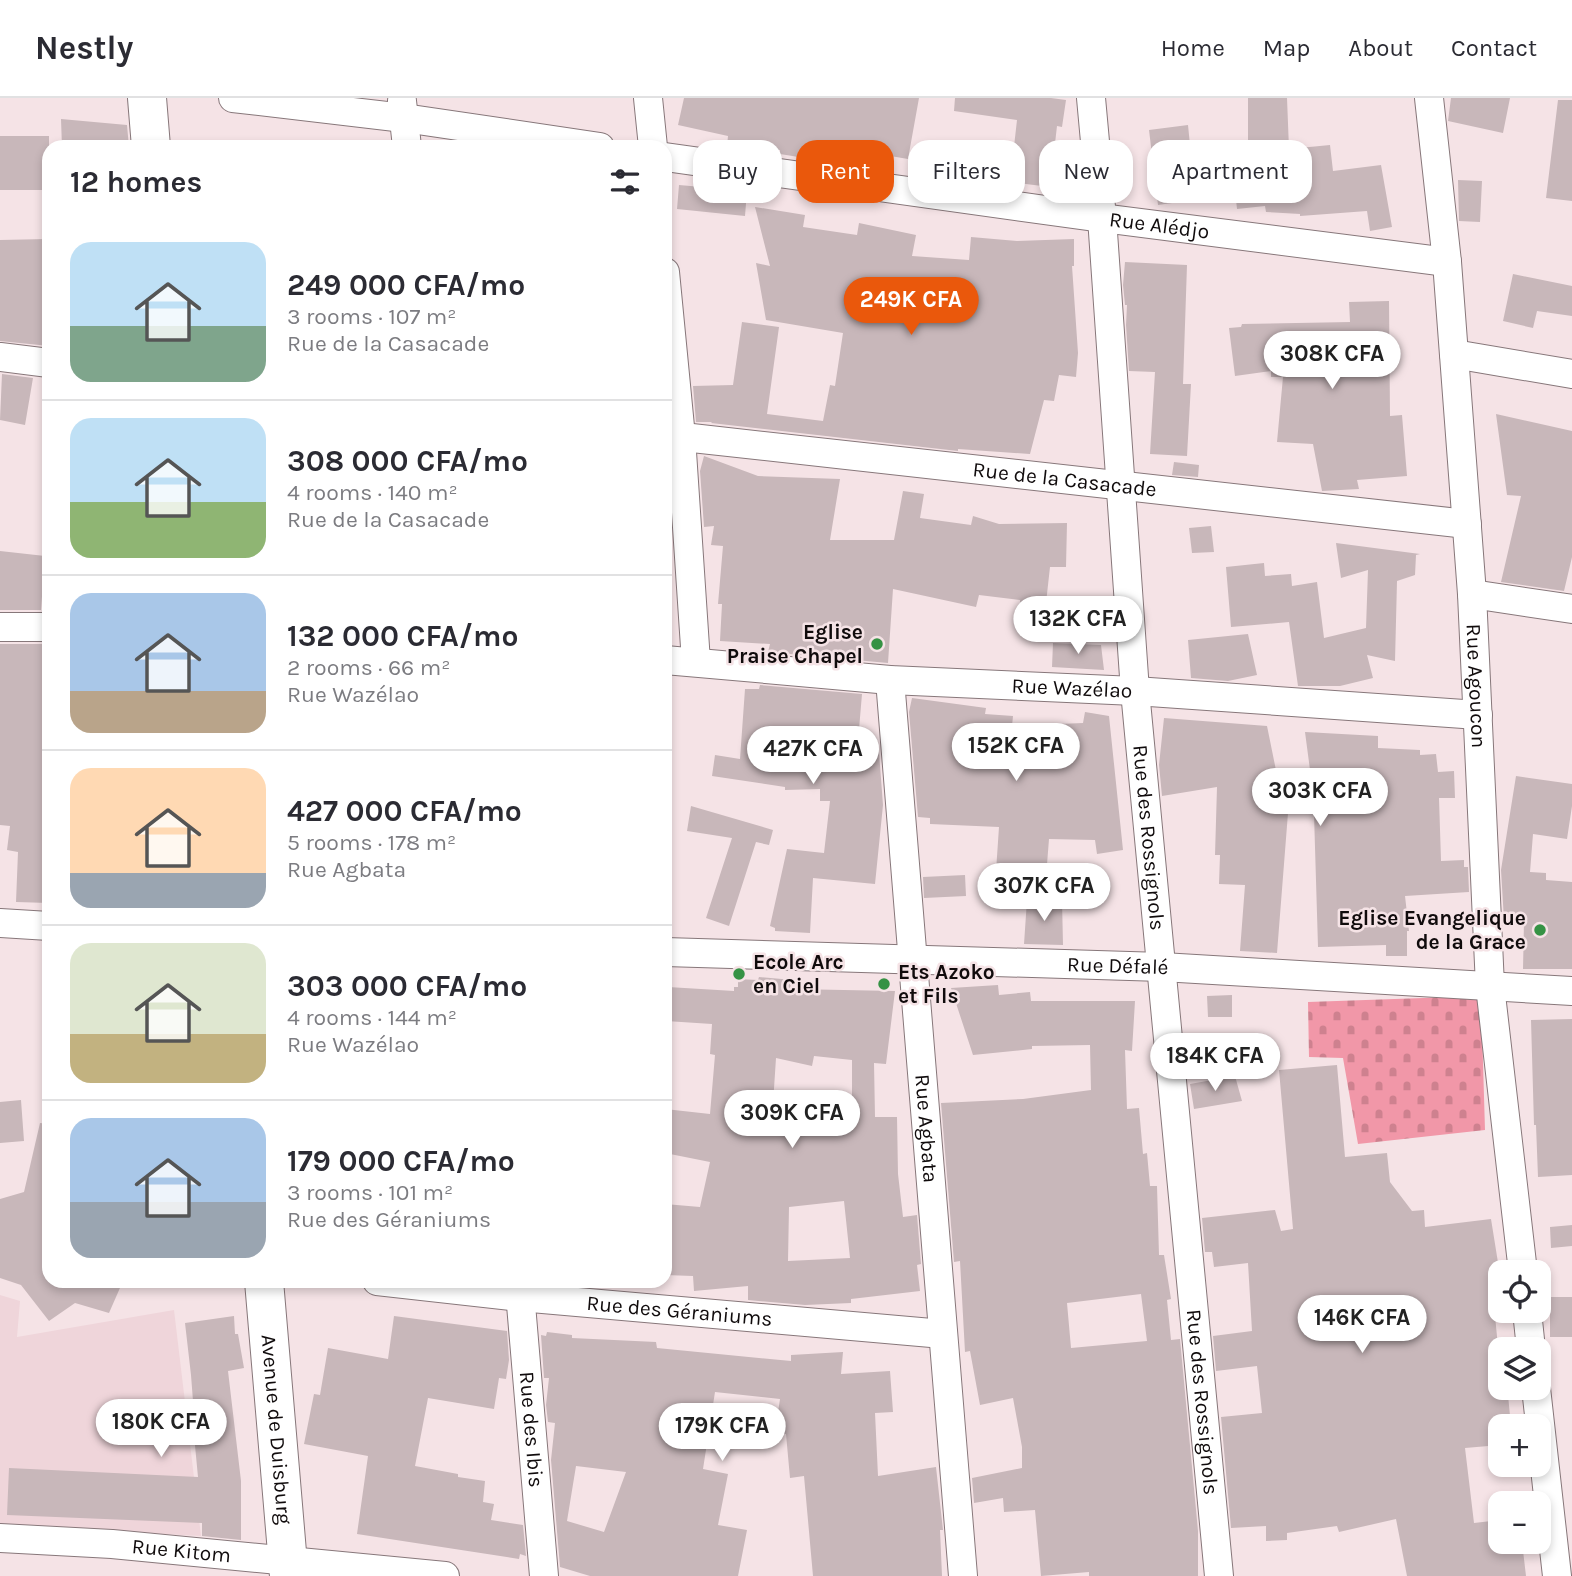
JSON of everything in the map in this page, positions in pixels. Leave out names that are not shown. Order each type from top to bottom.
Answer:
[{"type":"street","points":[[147,98],[150,140]]},
{"type":"street","points":[[233,98],[403,108],[565,140]]},
{"type":"street","points":[[648,98],[652,140]]},
{"type":"street","name":"Rue des Rossignols","points":[[1091,98],[1135,691],[1219,1576]]},
{"type":"street","name":"Rue Agoucon","points":[[1429,98],[1447,262],[1472,594],[1490,986],[1522,1260]]},
{"type":"street","points":[[403,108],[406,140]]},
{"type":"street","name":"Rue Alédjo","points":[[672,157],[1102,218],[1447,262]]},
{"type":"street","points":[[1454,354],[1572,374]]},
{"type":"street","points":[[0,357],[42,362]]},
{"type":"street","points":[[672,416],[696,662]]},
{"type":"street","name":"Rue de la Casacade","points":[[673,436],[1467,524]]},
{"type":"street","points":[[1472,594],[1572,609]]},
{"type":"street","points":[[0,627],[42,627]]},
{"type":"street","name":"Rue Wazélao","points":[[672,660],[890,680],[1135,691],[1478,715]]},
{"type":"street","name":"Rue Agbata","points":[[890,680],[963,1576]]},
{"type":"street","points":[[0,923],[42,926]]},
{"type":"street","name":"Rue Défalé","points":[[672,952],[1161,967],[1572,991]]},
{"type":"street","name":"Avenue de Duisburg","points":[[265,1288],[288,1569]]},
{"type":"street","name":"Rue des Géraniums","points":[[501,1288],[943,1334]]},
{"type":"street","name":"Rue des Ibis","points":[[519,1289],[544,1576]]},
{"type":"street","points":[[1537,1400],[1557,1576]]},
{"type":"street","name":"Rue Kitom","points":[[0,1538],[113,1544],[288,1569],[445,1576]]},
{"type":"shaded area","points":[[0,1295],[20,1301],[17,1337],[174,1310],[201,1536],[0,1525]]},
{"type":"green space","points":[[1481,996],[1485,1130],[1358,1144],[1343,1058],[1309,1057],[1308,1002]]},
{"type":"building","points":[[684,98],[919,98],[911,140],[908,140],[908,159],[894,157],[894,140],[796,140],[796,157],[782,154],[782,140],[728,140],[728,136],[678,125]]},
{"type":"building","points":[[955,98],[1066,100],[1062,127],[1057,126],[1055,140],[1039,140],[1039,186],[1025,184],[1025,140],[1015,140],[1017,120],[954,111]]},
{"type":"building","points":[[1248,98],[1287,98],[1289,140],[1248,140]]},
{"type":"building","points":[[1451,98],[1510,98],[1503,133],[1448,121]]},
{"type":"building","points":[[1558,100],[1572,100],[1572,201],[1546,198]]},
{"type":"building","points":[[61,119],[127,125],[128,140],[62,140]]},
{"type":"building","points":[[1188,125],[1190,140],[1150,140],[1149,130]]},
{"type":"building","points":[[0,136],[49,136],[49,140],[42,140],[42,190],[0,190]]},
{"type":"building","points":[[1330,145],[1333,171],[1381,165],[1392,227],[1370,231],[1367,211],[1300,216],[1266,212],[1265,206],[1237,209],[1236,203],[1312,203],[1312,147]]},
{"type":"building","points":[[1458,180],[1482,181],[1480,222],[1459,221]]},
{"type":"building","points":[[679,185],[693,186],[693,203],[746,203],[745,216],[677,209]]},
{"type":"building","points":[[755,207],[805,215],[803,227],[857,235],[859,223],[916,235],[912,256],[969,260],[971,237],[1017,241],[1074,239],[1072,266],[1078,353],[1076,377],[1059,375],[1054,401],[1044,400],[1030,454],[958,451],[696,422],[693,386],[733,385],[742,322],[779,327],[767,414],[823,421],[830,385],[835,386],[843,333],[766,320],[756,263],[770,266]]},
{"type":"building","points":[[42,239],[42,345],[0,341],[0,240]]},
{"type":"building","points":[[1125,262],[1187,265],[1183,384],[1191,384],[1187,456],[1150,454],[1155,372],[1129,371],[1127,305],[1123,285]]},
{"type":"building","points":[[1513,274],[1572,286],[1572,316],[1537,311],[1533,328],[1503,321]]},
{"type":"building","points":[[1389,301],[1390,416],[1402,415],[1407,476],[1357,480],[1359,489],[1322,491],[1313,444],[1277,442],[1283,377],[1271,377],[1271,371],[1235,376],[1229,328],[1241,327],[1242,324],[1350,322],[1349,302]]},
{"type":"building","points":[[2,374],[33,378],[25,425],[0,420]]},
{"type":"building","points":[[1496,414],[1572,431],[1572,557],[1564,591],[1501,582],[1521,496],[1507,495]]},
{"type":"building","points":[[704,456],[758,476],[840,479],[830,540],[894,540],[903,491],[924,494],[920,518],[971,525],[973,516],[999,524],[1067,523],[1066,567],[1050,567],[1043,630],[1021,631],[1020,600],[979,595],[976,607],[893,589],[888,663],[768,652],[770,644],[720,641],[722,604],[718,604],[723,546],[711,545],[714,526],[704,527],[700,471]]},
{"type":"building","points":[[1174,462],[1199,465],[1198,477],[1172,475]]},
{"type":"building","points":[[1211,526],[1214,552],[1192,553],[1189,528]]},
{"type":"building","points":[[1336,543],[1420,554],[1416,555],[1415,575],[1397,581],[1395,661],[1367,655],[1373,678],[1340,686],[1298,686],[1289,622],[1231,627],[1226,567],[1264,563],[1265,576],[1291,574],[1292,586],[1317,582],[1324,638],[1366,628],[1368,570],[1341,578]]},
{"type":"building","points":[[0,551],[42,556],[41,610],[0,610]]},
{"type":"building","points":[[1248,634],[1257,675],[1228,681],[1191,678],[1188,640]]},
{"type":"building","points":[[1053,643],[1101,645],[1104,670],[1052,667]]},
{"type":"building","points":[[0,644],[42,644],[42,903],[16,902],[18,852],[7,850],[10,826],[0,825]]},
{"type":"building","points":[[760,685],[862,694],[857,753],[879,752],[883,805],[875,884],[813,878],[810,933],[775,931],[775,928],[770,926],[787,849],[824,853],[830,801],[820,801],[820,789],[785,790],[785,787],[712,776],[715,755],[740,759],[745,689],[759,689]]},
{"type":"building","points":[[912,698],[986,708],[985,714],[1013,716],[1012,726],[1083,723],[1085,712],[1109,716],[1123,850],[1097,854],[1095,840],[1049,839],[1045,890],[995,886],[999,827],[930,824],[930,818],[918,817],[909,712]]},
{"type":"building","points":[[1164,718],[1267,726],[1280,790],[1312,785],[1305,732],[1378,736],[1378,748],[1420,750],[1420,755],[1436,754],[1438,772],[1454,771],[1455,798],[1439,798],[1441,861],[1464,860],[1464,867],[1468,867],[1469,892],[1405,896],[1409,931],[1407,956],[1386,956],[1386,945],[1318,947],[1314,814],[1288,813],[1277,953],[1240,951],[1245,885],[1219,884],[1220,855],[1215,855],[1217,787],[1162,796],[1159,765]]},
{"type":"building","points":[[1516,776],[1572,784],[1567,839],[1533,834],[1530,872],[1546,873],[1546,880],[1572,882],[1572,969],[1523,969],[1524,921],[1504,920],[1501,870]]},
{"type":"building","points":[[691,806],[773,830],[769,845],[756,842],[729,926],[706,918],[732,838],[687,831]]},
{"type":"building","points":[[965,875],[966,896],[924,898],[923,877]]},
{"type":"building","points":[[1027,900],[1062,900],[1063,945],[1024,944]]},
{"type":"building","points":[[759,977],[793,980],[792,989],[895,991],[886,1064],[874,1063],[875,1117],[897,1117],[898,1174],[903,1217],[917,1215],[920,1291],[851,1299],[851,1303],[805,1305],[748,1300],[748,1286],[694,1291],[693,1276],[672,1275],[672,1205],[700,1207],[710,1162],[672,1154],[672,1110],[710,1114],[715,1055],[710,1054],[712,1024],[672,1021],[672,987],[734,991],[734,987],[738,987],[738,979],[758,980]],"holes":[[[814,1056],[852,1060],[852,1118],[772,1119],[776,1058],[812,1066]],[[844,1201],[850,1258],[788,1261],[789,1207]]]},
{"type":"building","points":[[998,985],[999,995],[1030,992],[1031,1001],[1135,1001],[1132,1051],[1125,1050],[1127,1109],[1139,1108],[1143,1154],[1147,1153],[1150,1186],[1157,1186],[1159,1255],[1164,1255],[1171,1299],[1167,1300],[1171,1340],[1180,1339],[1198,1531],[1198,1576],[1089,1576],[1089,1572],[1041,1576],[1035,1510],[1004,1512],[1003,1498],[974,1503],[972,1478],[1022,1468],[1022,1447],[1013,1398],[980,1405],[970,1351],[965,1352],[960,1261],[954,1262],[941,1103],[1023,1099],[1091,1090],[1090,1045],[1032,1046],[1032,1049],[973,1055],[951,988]],"holes":[[[1141,1294],[1147,1341],[1071,1348],[1067,1303]]]},
{"type":"building","points":[[1232,995],[1232,1017],[1208,1017],[1207,996]]},
{"type":"building","points":[[1572,1019],[1572,1175],[1538,1177],[1531,1020]]},
{"type":"building","points":[[1337,1065],[1345,1157],[1387,1153],[1390,1182],[1412,1211],[1424,1210],[1425,1227],[1491,1219],[1498,1260],[1488,1260],[1488,1323],[1496,1323],[1497,1337],[1488,1337],[1488,1400],[1508,1400],[1510,1414],[1488,1414],[1488,1446],[1465,1448],[1474,1523],[1488,1521],[1488,1554],[1523,1554],[1526,1576],[1407,1576],[1396,1519],[1339,1532],[1337,1526],[1287,1533],[1287,1540],[1266,1541],[1266,1526],[1231,1528],[1221,1417],[1262,1413],[1257,1366],[1216,1371],[1213,1336],[1252,1331],[1248,1263],[1214,1267],[1212,1252],[1205,1252],[1202,1218],[1275,1210],[1281,1231],[1293,1229],[1279,1070]]},
{"type":"building","points":[[1235,1076],[1242,1101],[1194,1109],[1190,1084]]},
{"type":"building","points":[[21,1100],[24,1141],[0,1143],[0,1102]]},
{"type":"building","points":[[42,1123],[42,1288],[120,1288],[109,1313],[75,1303],[49,1321],[21,1285],[0,1278],[0,1199],[24,1192]]},
{"type":"building","points":[[1572,1225],[1572,1246],[1551,1248],[1550,1227]]},
{"type":"building","points":[[1551,1297],[1572,1297],[1572,1337],[1550,1337]]},
{"type":"building","points":[[234,1316],[235,1334],[238,1334],[244,1368],[228,1371],[241,1481],[241,1540],[202,1536],[202,1523],[7,1515],[9,1468],[198,1477],[185,1323]]},
{"type":"building","points":[[394,1316],[507,1331],[509,1360],[506,1379],[499,1378],[494,1409],[428,1398],[415,1466],[485,1481],[483,1502],[494,1504],[491,1520],[523,1525],[526,1556],[520,1554],[519,1559],[357,1534],[368,1456],[304,1444],[314,1394],[320,1395],[328,1348],[388,1359]]},
{"type":"building","points":[[547,1332],[572,1335],[572,1338],[656,1342],[657,1348],[791,1361],[791,1355],[843,1352],[841,1374],[890,1371],[893,1412],[875,1413],[878,1476],[936,1467],[943,1530],[940,1530],[942,1576],[813,1576],[804,1476],[790,1478],[786,1434],[775,1432],[780,1399],[715,1392],[703,1469],[728,1474],[718,1525],[747,1530],[738,1576],[590,1576],[560,1567],[551,1460],[555,1423],[548,1422],[546,1405],[549,1378],[544,1378],[541,1335],[546,1336]],"holes":[[[576,1466],[626,1472],[604,1532],[567,1521]]]},
{"type":"place","name":"Eglise Praise Chapel","points":[[877,644]]},
{"type":"place","name":"Eglise Evangelique de la Grace","points":[[1540,930]]},
{"type":"place","name":"Ecole Arc en Ciel","points":[[739,974]]},
{"type":"place","name":"Ets Azoko et Fils","points":[[884,984]]}]
